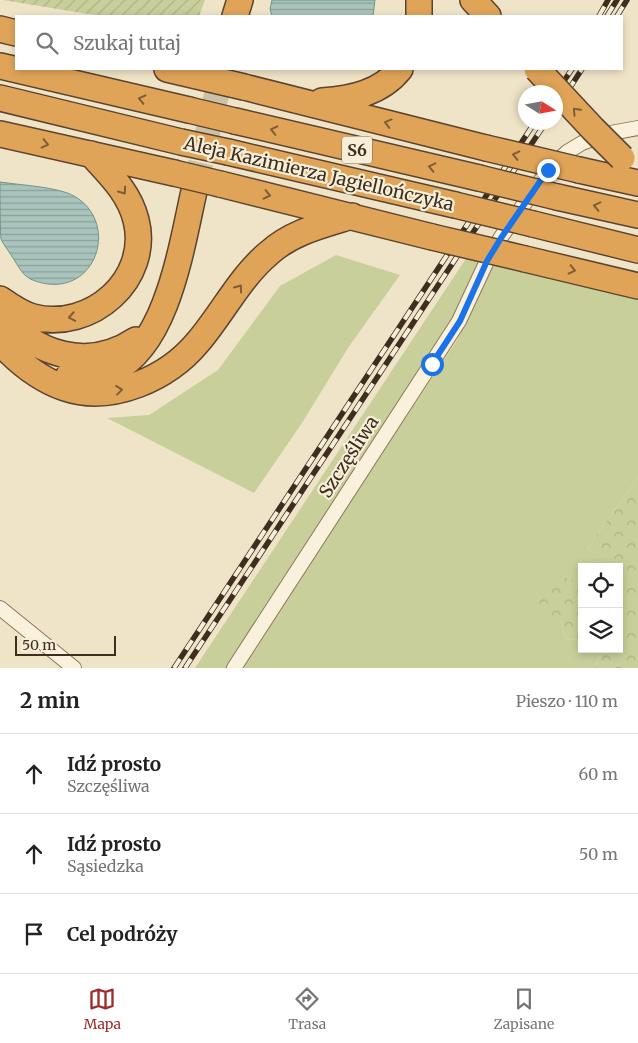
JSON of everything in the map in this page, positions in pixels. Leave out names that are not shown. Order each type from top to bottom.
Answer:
[{"type":"highway","points":[[235,15],[240,0]]},
{"type":"highway","points":[[419,0],[419,15]]},
{"type":"highway","points":[[473,0],[487,15]]},
{"type":"highway","points":[[0,29],[15,33]]},
{"type":"highway","name":"Aleja Kazimierza Jagiellończyka","points":[[0,66],[15,69]]},
{"type":"highway","name":"Aleja Kazimierza Jagiellończyka","points":[[17,70],[638,215]]},
{"type":"highway","points":[[171,70],[309,102],[486,148],[638,183]]},
{"type":"highway","points":[[309,102],[344,99],[368,92],[389,81],[399,70]]},
{"type":"highway","points":[[538,70],[593,130],[630,165]]},
{"type":"highway","name":"Aleja Kazimierza Jagiellończyka","points":[[0,98],[638,250]]},
{"type":"highway","points":[[0,109],[44,109]]},
{"type":"highway","points":[[0,134],[174,173],[638,286]]},
{"type":"highway","points":[[0,299],[16,310],[34,317],[68,318],[93,311],[103,305],[120,289],[128,276],[138,245],[136,222],[133,209],[122,188],[91,154]]},
{"type":"highway","points":[[5,348],[47,368],[68,375],[79,376],[101,375],[114,370],[134,355],[157,322],[173,279],[195,188]]},
{"type":"highway","points":[[5,348],[29,369],[47,380],[80,392],[126,389],[146,383],[170,367],[197,344],[253,268],[268,253],[295,235],[352,216]]},
{"type":"highway","points":[[0,313],[19,333],[46,350],[64,355],[84,357],[118,351],[143,335],[157,322]]},
{"type":"street","name":"Szczęśliwa","points":[[234,668],[460,321],[487,261],[505,230],[548,170],[567,152],[582,143],[606,134],[638,128]]},
{"type":"street","points":[[0,608],[74,668]]},
{"type":"green space","points":[[3,0],[205,0],[199,15],[94,15]]},
{"type":"green space","points":[[469,254],[483,257],[459,311],[227,668],[195,668]]},
{"type":"green space","points":[[336,255],[400,275],[348,348],[302,423],[254,493],[107,418],[149,415],[218,370],[280,286]]},
{"type":"green space","points":[[493,259],[638,294],[638,477],[587,549],[609,557],[606,563],[578,563],[578,581],[563,577],[561,620],[565,638],[578,640],[578,653],[600,653],[595,668],[240,668],[457,340]]},
{"type":"green space","points":[[638,477],[638,668],[595,668],[600,653],[623,653],[623,563],[606,563],[608,557],[587,549]]},
{"type":"green space","points":[[563,577],[578,581],[578,640],[565,638],[561,620],[537,619],[536,597]]},
{"type":"water","points":[[272,0],[375,0],[373,15],[272,15],[270,9]]},
{"type":"water","points":[[0,182],[58,190],[74,196],[88,207],[96,221],[99,236],[97,252],[90,265],[80,276],[66,283],[48,284],[31,279],[22,272],[1,239]]},
{"type":"tunnel","points":[[195,187],[222,71]]},
{"type":"railway","points":[[600,15],[608,0]]},
{"type":"railway","points":[[608,15],[617,0]]},
{"type":"railway","points":[[618,15],[627,0]]},
{"type":"railway","points":[[561,85],[571,70]]},
{"type":"railway","points":[[563,98],[581,70]]},
{"type":"railway","points":[[174,668],[530,130]]},
{"type":"railway","points":[[185,668],[541,130]]},
{"type":"route","points":[[432,364],[460,321],[487,261],[524,203],[548,170]]}]
